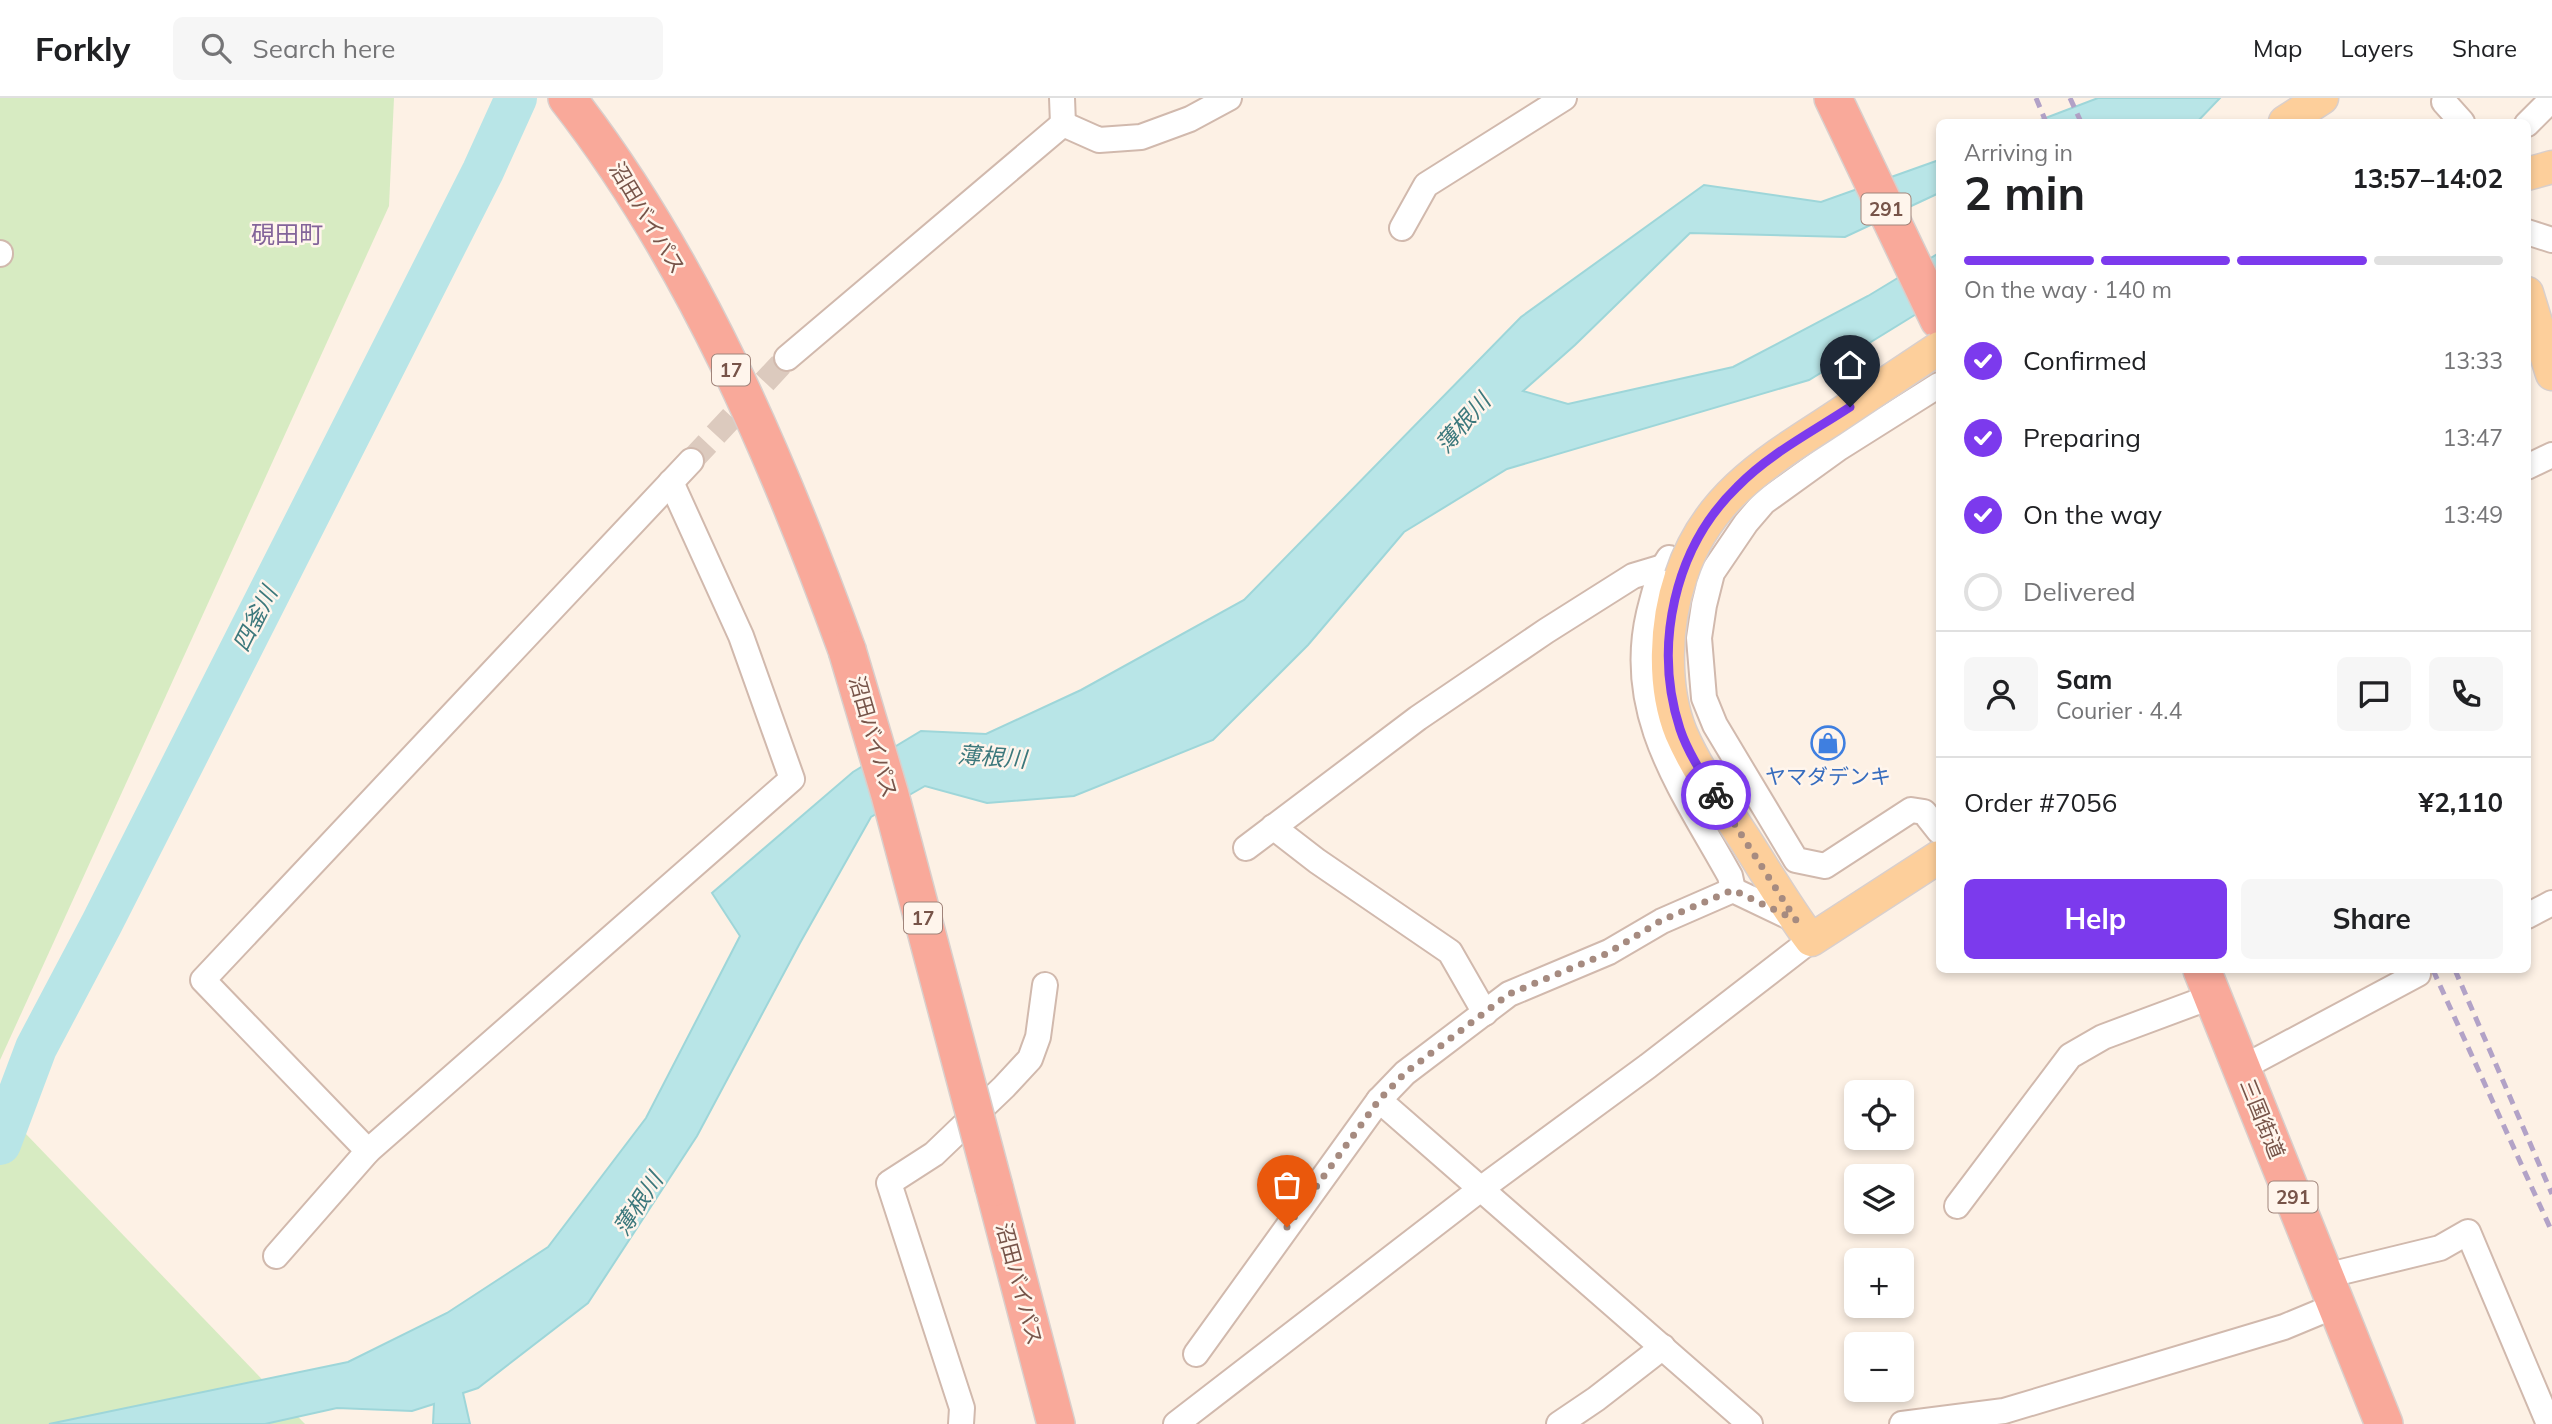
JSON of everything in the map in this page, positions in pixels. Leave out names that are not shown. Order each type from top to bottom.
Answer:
[{"type":"highway","name":"291","points":[[1833,98],[1936,314]]},
{"type":"highway","name":"沼田バイパス","points":[[572,104],[621,171],[688,287],[733,374],[782,480],[847,650],[890,795],[1056,1424]]},
{"type":"highway","name":"三国街道","points":[[2207,983],[2384,1424]]},
{"type":"main road","points":[[2290,119],[2322,98]]},
{"type":"main road","points":[[2531,173],[2552,167]]},
{"type":"main road","points":[[2531,306],[2552,374]]},
{"type":"main road","points":[[1936,350],[1783,451],[1739,484],[1726,498],[1672,571],[1669,660],[1681,731],[1699,768],[1804,930],[1936,860]]},
{"type":"street","points":[[1062,98],[1063,124]]},
{"type":"street","points":[[1063,124],[1099,140],[1141,137],[1191,119],[1229,98]]},
{"type":"street","points":[[1402,228],[1426,185],[1564,98]]},
{"type":"street","points":[[2531,120],[2552,99]]},
{"type":"street","points":[[2444,102],[2459,119]]},
{"type":"street","points":[[787,358],[1063,124]]},
{"type":"street","points":[[2531,233],[2552,240]]},
{"type":"street","points":[[1936,387],[1839,448],[1764,502],[1746,523],[1712,573],[1699,638],[1704,698],[1715,725],[1796,860],[1825,866],[1911,810],[1924,812],[1936,827]]},
{"type":"street","points":[[2531,465],[2552,456]]},
{"type":"street","points":[[368,1151],[203,980],[691,461]]},
{"type":"street","points":[[276,1256],[368,1151],[792,779],[741,636],[671,482]]},
{"type":"street","points":[[1176,1424],[1482,1188],[1648,1066],[1804,930],[1733,890],[1730,876],[1665,761],[1652,724],[1644,660],[1645,629],[1672,571],[1671,556],[1746,523]]},
{"type":"street","points":[[1245,848],[1418,718],[1546,631],[1633,576],[1672,571]]},
{"type":"street","points":[[1273,827],[1317,861],[1450,952],[1485,1013]]},
{"type":"street","points":[[1196,1354],[1379,1100],[1405,1073],[1509,994],[1608,953],[1662,920],[1733,890]]},
{"type":"street","points":[[2531,914],[2552,903]]},
{"type":"street","points":[[2242,1068],[2417,973]]},
{"type":"street","points":[[1957,1206],[2070,1056],[2207,983]]},
{"type":"street","points":[[961,1424],[962,1408],[890,1183],[934,1154],[1030,1059],[1038,1037],[1045,985]]},
{"type":"street","points":[[1379,1100],[1751,1424]]},
{"type":"street","points":[[1902,1424],[2004,1411],[2284,1327],[2331,1291],[2440,1248],[2468,1232],[2549,1424]]},
{"type":"street","points":[[1559,1424],[1663,1347]]},
{"type":"green space","points":[[0,98],[394,98],[389,206],[0,1060]]},
{"type":"green space","points":[[0,1107],[305,1424],[0,1424]]},
{"type":"water","points":[[2098,98],[2220,98],[2200,119],[2043,119]]},
{"type":"water","name":"薄根川","points":[[1936,161],[1936,194],[1845,237],[1690,233],[1575,345],[1523,391],[1568,404],[1733,367],[1868,296],[1936,255],[1936,302],[1809,380],[1507,469],[1404,532],[1308,645],[1213,740],[1074,796],[987,803],[925,786],[871,817],[697,1136],[588,1303],[478,1388],[463,1393],[470,1424],[433,1424],[434,1404],[412,1411],[337,1408],[265,1424],[49,1424],[348,1362],[447,1313],[548,1247],[646,1118],[740,936],[712,893],[853,772],[921,731],[986,734],[1081,690],[1244,600],[1521,317],[1704,185],[1821,202]]},
{"type":"waterway","name":"四釜川","points":[[0,1144],[36,1048],[483,171],[516,98]]},
{"type":"tunnel","points":[[691,461],[787,358]]},
{"type":"railway","points":[[2036,98],[2045,119]]},
{"type":"railway","points":[[2070,98],[2080,119]]},
{"type":"railway","points":[[2434,973],[2552,1232]]},
{"type":"railway","points":[[2456,973],[2552,1194]]},
{"type":"way so far","points":[[1287,1227],[1379,1100],[1405,1073],[1509,994],[1608,953],[1662,920],[1733,890],[1796,920],[1716,795]]},
{"type":"place","name":"ヤマダデンキ","points":[[1828,743]]},
{"type":"district","name":"硯田町","points":[[287,235]]},
{"type":"route","points":[[1716,795],[1681,731],[1674,706],[1669,637],[1672,611],[1684,565],[1713,514],[1739,484],[1850,407]]}]
